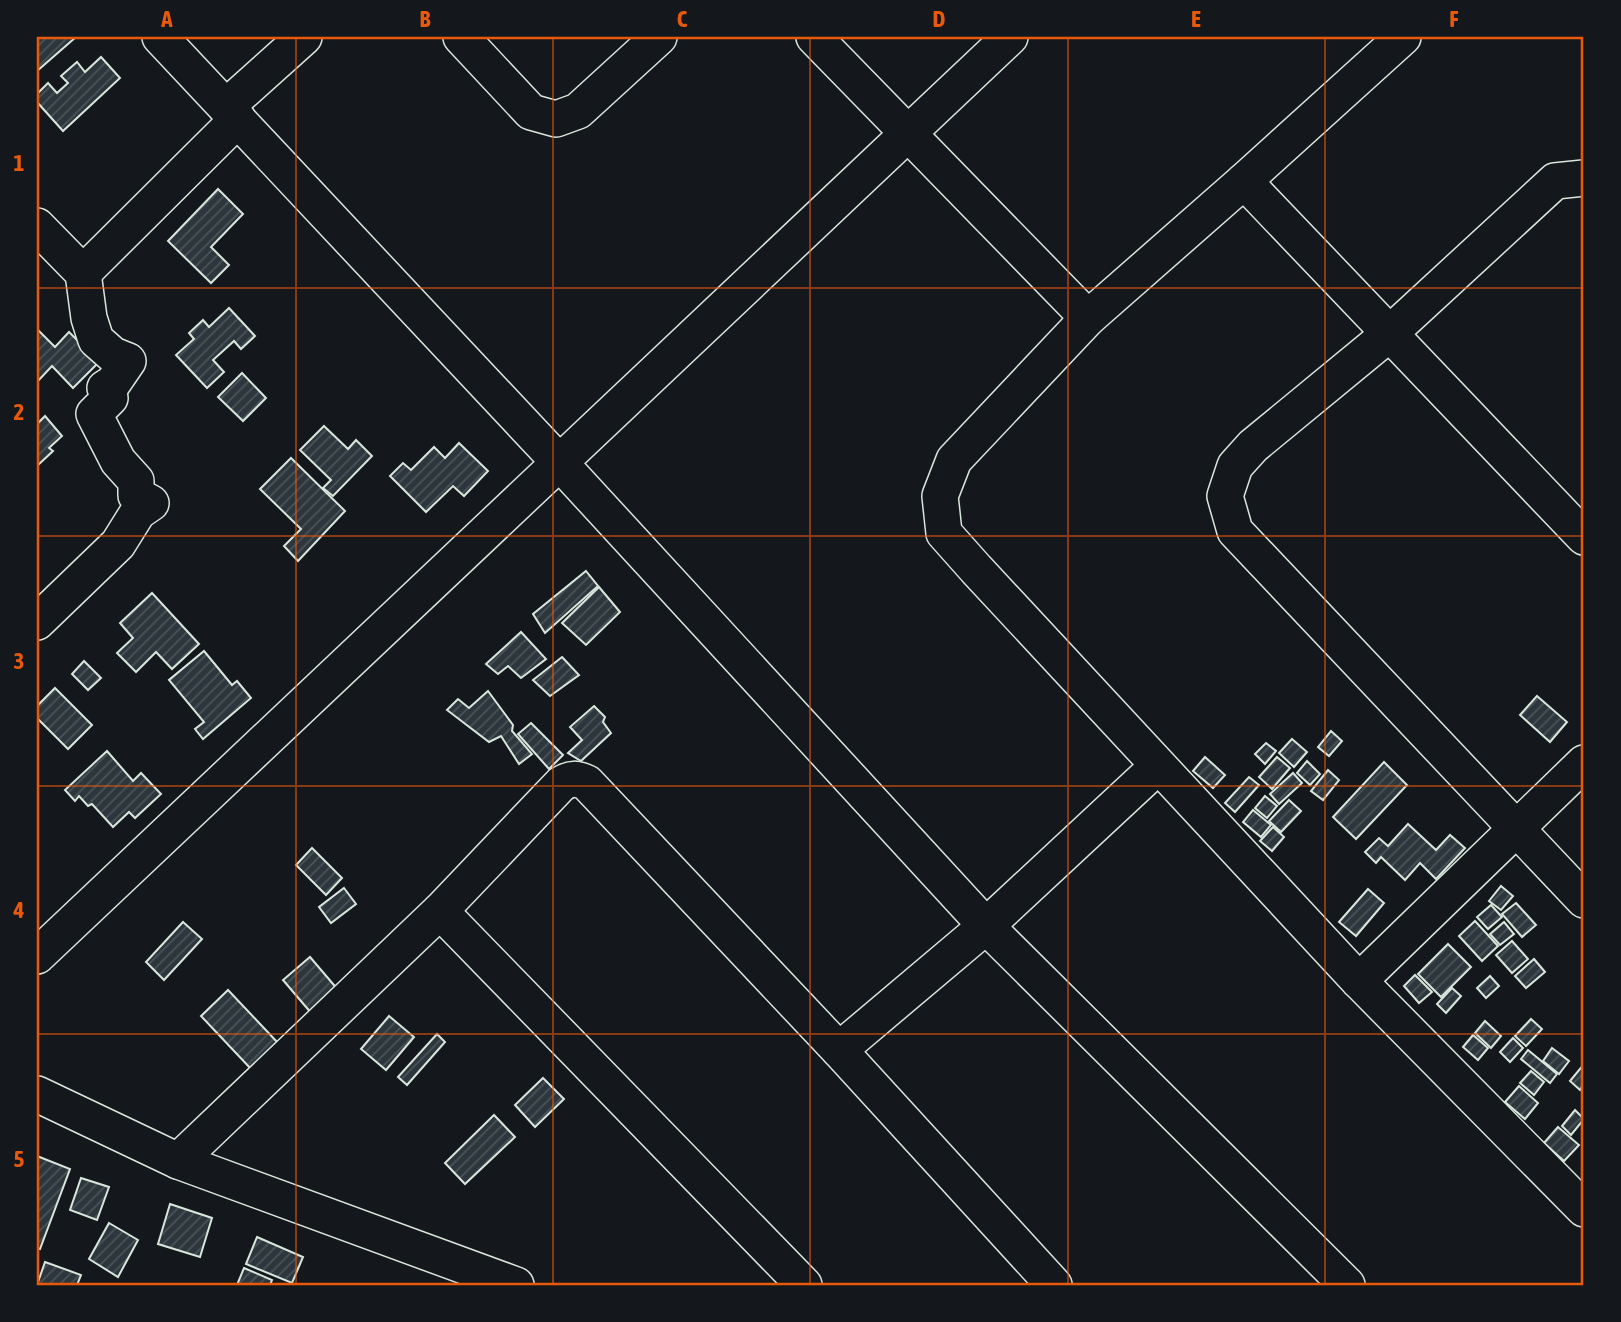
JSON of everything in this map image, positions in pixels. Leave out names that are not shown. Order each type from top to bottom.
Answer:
[{"type":"street","points":[[160,37],[560,463],[986,926],[1347,1285]]},
{"type":"street","points":[[83,273],[304,37]]},
{"type":"street","points":[[461,37],[531,112],[556,119],[578,111],[659,37]]},
{"type":"street","points":[[814,37],[1088,318]]},
{"type":"street","points":[[37,956],[1010,37]]},
{"type":"street","points":[[1403,37],[1088,318],[954,460],[940,496],[944,533],[1359,981],[1584,1209]]},
{"type":"street","points":[[1584,178],[1555,181],[1389,334],[1253,446],[1235,466],[1225,496],[1235,531],[1584,900]]},
{"type":"street","points":[[1244,181],[1584,537]]},
{"type":"street","points":[[37,226],[83,273],[89,318],[96,340],[113,355],[128,361],[113,383],[104,388],[110,398],[94,414],[118,461],[136,481],[136,495],[151,503],[138,512],[118,544],[37,622]]},
{"type":"street","points":[[1359,981],[1584,763]]},
{"type":"street","points":[[839,1050],[986,926],[1158,766]]},
{"type":"street","points":[[178,1161],[440,911],[561,784],[571,778],[579,779],[587,783],[839,1050],[1054,1285]]},
{"type":"street","points":[[440,911],[804,1285]]},
{"type":"street","points":[[37,1094],[178,1161],[461,1276],[516,1285]]},
{"type":"building","points":[[37,37],[76,37],[37,71]]},
{"type":"building","points":[[101,57],[120,78],[63,131],[37,102],[37,94],[48,83],[57,93],[68,83],[61,76],[77,62],[85,72]]},
{"type":"building","points":[[218,189],[243,214],[211,247],[229,265],[211,283],[168,241]]},
{"type":"building","points":[[229,308],[255,336],[241,349],[234,341],[213,360],[224,372],[207,388],[176,355],[194,339],[189,333],[203,320],[209,327]]},
{"type":"building","points":[[37,329],[55,347],[69,332],[99,362],[73,388],[52,366],[37,382]]},
{"type":"building","points":[[242,373],[266,398],[243,421],[218,397]]},
{"type":"building","points":[[45,416],[62,436],[49,448],[53,451],[37,466],[37,424]]},
{"type":"building","points":[[324,426],[348,449],[356,440],[372,456],[333,496],[323,488],[331,480],[300,450]]},
{"type":"building","points":[[459,443],[488,471],[464,496],[453,486],[426,512],[390,476],[403,463],[411,470],[434,447],[445,458]]},
{"type":"building","points":[[291,458],[345,511],[298,561],[284,546],[301,529],[260,489]]},
{"type":"building","points":[[586,571],[598,586],[545,633],[533,614]]},
{"type":"building","points":[[599,587],[620,612],[586,645],[562,623]]},
{"type":"building","points":[[152,593],[199,644],[172,669],[156,652],[136,672],[117,653],[133,638],[120,623]]},
{"type":"building","points":[[521,632],[546,659],[521,678],[508,666],[498,674],[486,664]]},
{"type":"building","points":[[204,651],[232,685],[237,681],[251,698],[203,739],[195,729],[204,722],[169,680]]},
{"type":"building","points":[[562,657],[579,675],[550,696],[533,680]]},
{"type":"building","points":[[84,661],[101,678],[88,690],[72,674]]},
{"type":"building","points":[[55,688],[92,725],[68,749],[37,718],[37,706]]},
{"type":"building","points":[[488,691],[513,725],[512,731],[532,754],[519,764],[501,736],[489,742],[447,710],[458,699],[469,708]]},
{"type":"building","points":[[1537,696],[1567,722],[1550,742],[1520,715]]},
{"type":"building","points":[[594,706],[605,717],[603,722],[611,733],[581,761],[568,753],[582,740],[570,727]]},
{"type":"building","points":[[531,723],[563,755],[549,769],[518,734]]},
{"type":"building","points":[[1331,731],[1342,741],[1329,756],[1318,747]]},
{"type":"building","points":[[1292,739],[1307,752],[1294,767],[1279,753]]},
{"type":"building","points":[[1266,743],[1276,751],[1265,764],[1255,754]]},
{"type":"building","points":[[107,751],[133,781],[141,773],[161,794],[135,818],[129,812],[113,827],[92,804],[88,806],[79,796],[75,801],[65,790]]},
{"type":"building","points":[[1205,757],[1225,775],[1213,788],[1193,771]]},
{"type":"building","points":[[1277,757],[1290,768],[1272,789],[1259,777]]},
{"type":"building","points":[[1307,761],[1320,774],[1310,785],[1297,773]]},
{"type":"building","points":[[1384,762],[1407,785],[1356,839],[1333,817]]},
{"type":"building","points":[[1328,770],[1339,780],[1323,800],[1311,791]]},
{"type":"building","points":[[1293,773],[1302,783],[1279,804],[1270,794]]},
{"type":"building","points":[[1249,777],[1259,785],[1235,812],[1225,803]]},
{"type":"building","points":[[1265,796],[1277,806],[1267,818],[1255,808]]},
{"type":"building","points":[[1289,800],[1301,811],[1281,832],[1269,821]]},
{"type":"building","points":[[1253,810],[1271,825],[1261,837],[1243,822]]},
{"type":"building","points":[[1408,824],[1436,850],[1450,835],[1465,848],[1436,879],[1420,863],[1405,880],[1381,857],[1376,863],[1365,852],[1379,838],[1388,846]]},
{"type":"building","points":[[1273,827],[1284,837],[1272,851],[1260,841]]},
{"type":"building","points":[[312,848],[342,878],[326,895],[296,865]]},
{"type":"building","points":[[1501,886],[1513,896],[1501,910],[1489,901]]},
{"type":"building","points":[[344,888],[356,904],[331,923],[319,907]]},
{"type":"building","points":[[1368,889],[1384,903],[1356,936],[1339,922]]},
{"type":"building","points":[[1516,903],[1536,925],[1522,937],[1502,914]]},
{"type":"building","points":[[1491,905],[1502,917],[1488,929],[1477,917]]},
{"type":"building","points":[[1475,921],[1498,946],[1482,961],[1459,936]]},
{"type":"building","points":[[183,922],[202,939],[164,980],[146,962]]},
{"type":"building","points":[[1504,922],[1514,934],[1500,945],[1490,934]]},
{"type":"building","points":[[1512,941],[1528,959],[1512,973],[1496,955]]},
{"type":"building","points":[[1448,944],[1471,967],[1441,997],[1418,974]]},
{"type":"building","points":[[310,957],[339,991],[312,1014],[283,980]]},
{"type":"building","points":[[1534,959],[1545,972],[1526,988],[1515,976]]},
{"type":"building","points":[[1415,975],[1432,992],[1419,1003],[1404,986]]},
{"type":"building","points":[[1490,976],[1499,986],[1486,998],[1477,988]]},
{"type":"building","points":[[1452,988],[1461,996],[1446,1013],[1437,1004]]},
{"type":"building","points":[[228,990],[279,1044],[252,1070],[201,1016]]},
{"type":"building","points":[[389,1016],[414,1037],[386,1070],[361,1049]]},
{"type":"building","points":[[1531,1019],[1542,1029],[1526,1046],[1515,1036]]},
{"type":"building","points":[[1485,1021],[1501,1036],[1491,1048],[1475,1033]]},
{"type":"building","points":[[437,1034],[445,1042],[407,1085],[398,1077]]},
{"type":"building","points":[[1473,1035],[1488,1048],[1478,1060],[1463,1047]]},
{"type":"building","points":[[1513,1038],[1523,1048],[1510,1062],[1500,1052]]},
{"type":"building","points":[[1552,1048],[1569,1061],[1559,1074],[1543,1061]]},
{"type":"building","points":[[1528,1050],[1557,1074],[1550,1083],[1521,1059]]},
{"type":"building","points":[[1584,1064],[1584,1084],[1580,1090],[1570,1081]]},
{"type":"building","points":[[1531,1071],[1544,1082],[1534,1095],[1520,1083]]},
{"type":"building","points":[[543,1078],[564,1099],[535,1127],[515,1105]]},
{"type":"building","points":[[1519,1086],[1538,1103],[1525,1119],[1505,1102]]},
{"type":"building","points":[[1575,1110],[1584,1119],[1571,1135],[1562,1126]]},
{"type":"building","points":[[494,1115],[515,1137],[465,1184],[445,1163]]},
{"type":"building","points":[[1558,1127],[1579,1145],[1564,1161],[1544,1143]]},
{"type":"building","points":[[37,1156],[70,1169],[40,1249],[37,1248]]},
{"type":"building","points":[[81,1178],[109,1187],[97,1220],[70,1210]]},
{"type":"building","points":[[170,1204],[212,1218],[200,1257],[158,1244]]},
{"type":"building","points":[[109,1223],[138,1240],[118,1277],[89,1259]]},
{"type":"building","points":[[257,1237],[303,1257],[292,1283],[246,1264]]},
{"type":"building","points":[[45,1262],[81,1275],[77,1285],[37,1285]]},
{"type":"building","points":[[244,1268],[272,1280],[270,1285],[237,1285]]}]
